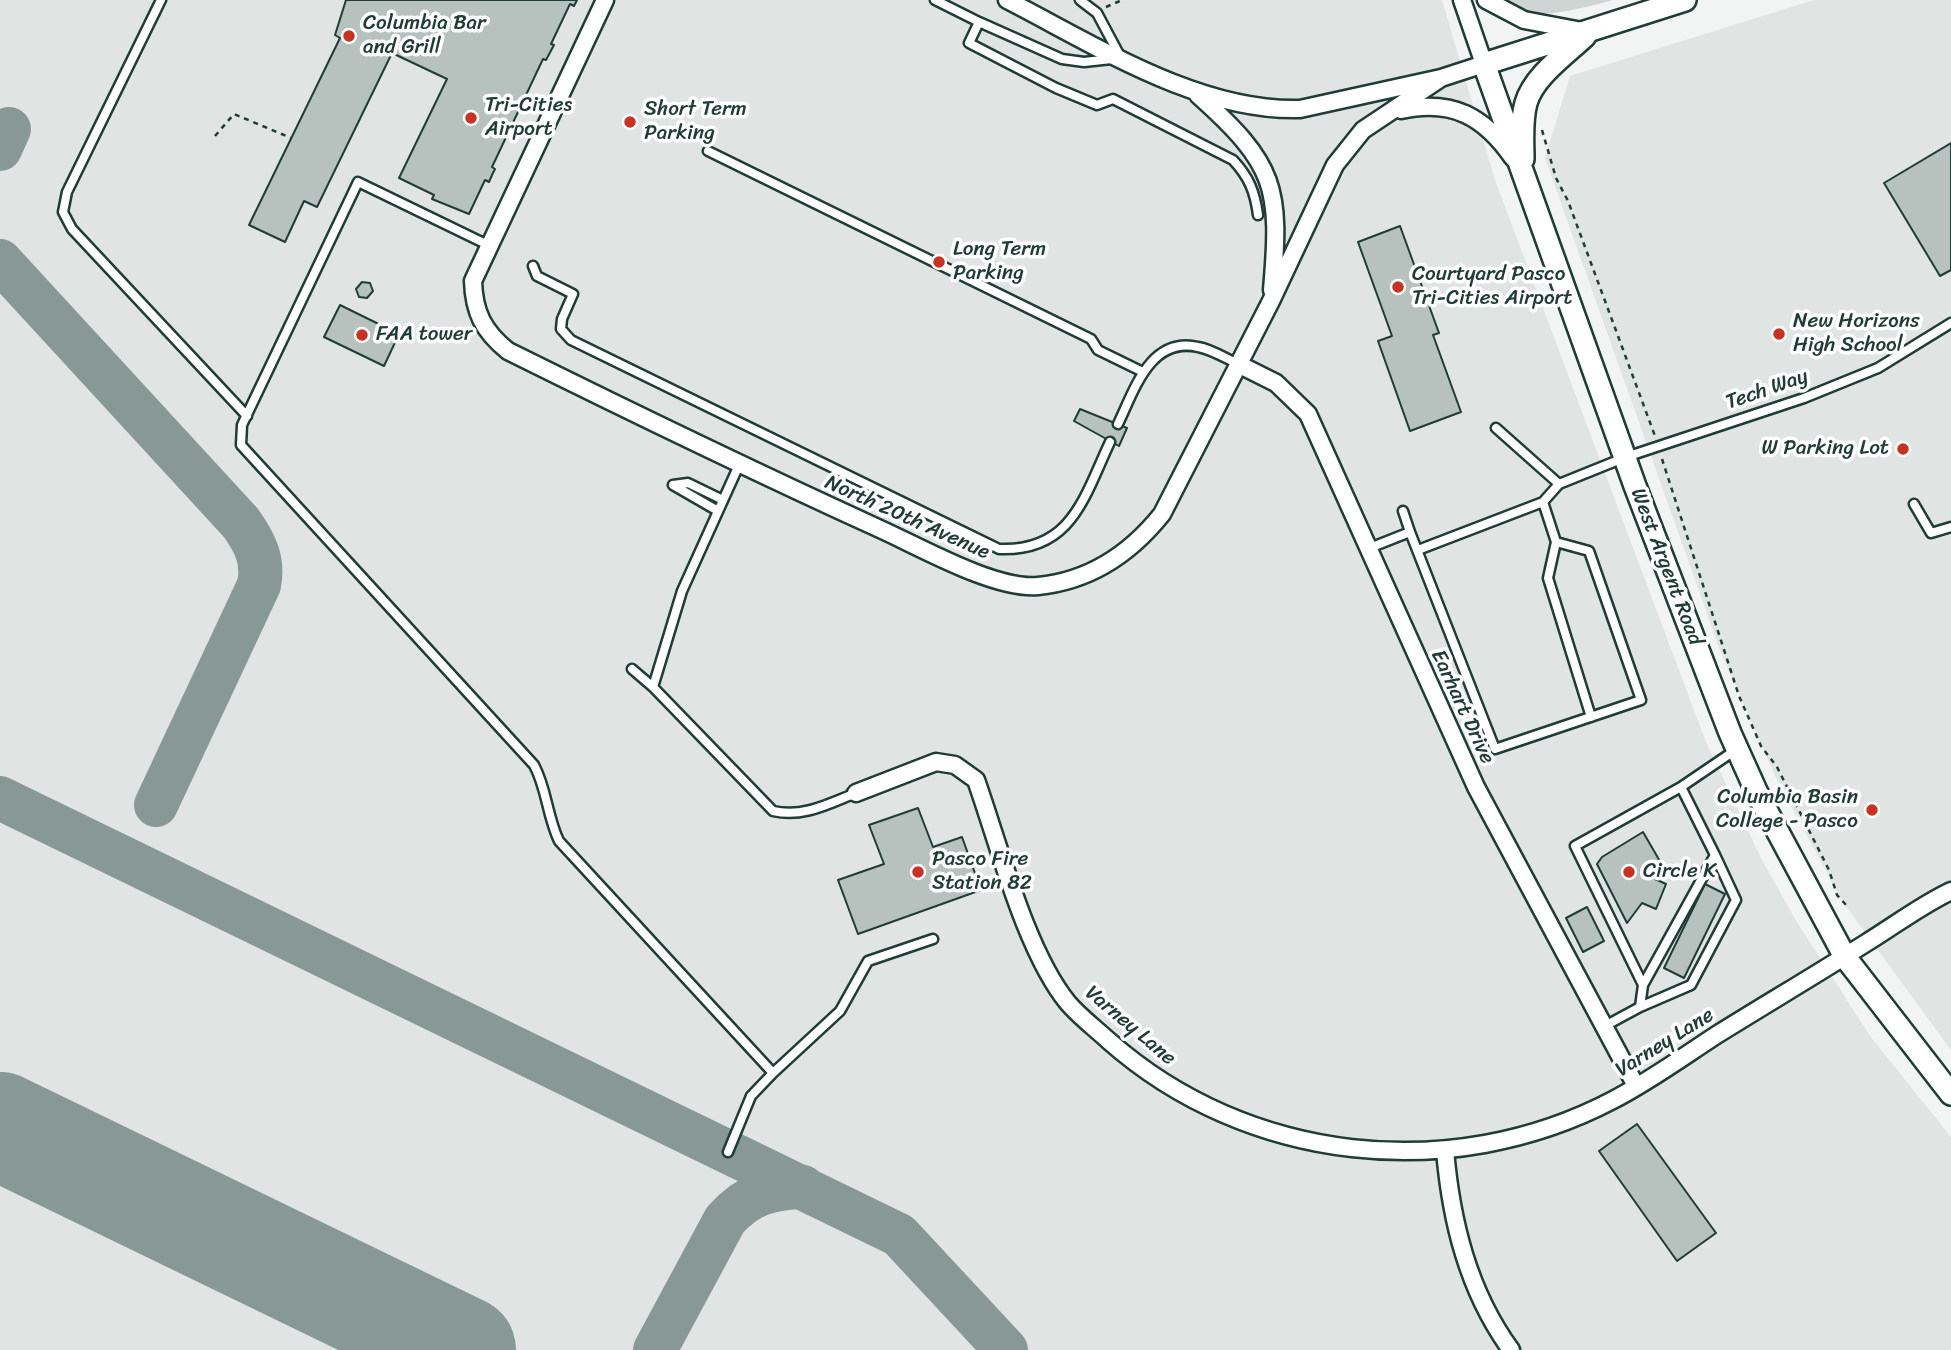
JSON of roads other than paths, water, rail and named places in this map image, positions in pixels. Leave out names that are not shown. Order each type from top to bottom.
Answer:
[{"type":"main road","points":[[1484,64],[1685,0]]},
{"type":"main road","points":[[1523,172],[1524,116],[1529,96],[1546,74],[1588,32]]},
{"type":"main road","name":"West Argent Road","points":[[1484,64],[1626,457],[1737,749],[1787,852],[1845,957],[1951,1094]]},
{"type":"street","name":"North 20th Avenue","points":[[606,0],[473,281],[478,317],[495,341],[508,351],[739,465],[978,574],[1036,587],[1098,570],[1145,535],[1162,514],[1271,301],[1335,165],[1363,130],[1441,78]]},
{"type":"street","name":"North 20th Avenue","points":[[1007,0],[1121,58],[1194,91],[1247,106],[1300,109],[1441,78],[1484,64]]},
{"type":"street","name":"West Argent Road","points":[[1462,0],[1484,64]]},
{"type":"street","points":[[1486,0],[1524,20],[1588,32]]},
{"type":"street","points":[[1194,91],[1238,131],[1263,167],[1276,215],[1271,301]]},
{"type":"street","points":[[1392,112],[1440,105],[1464,113],[1482,123],[1501,141],[1523,172]]},
{"type":"street","name":"Earhart Drive","points":[[1238,364],[1276,383],[1293,396],[1308,415],[1476,787],[1602,1028],[1636,1086]]},
{"type":"street","name":"Varney Lane","points":[[856,793],[936,762],[955,765],[976,780],[1040,960],[1068,1003],[1128,1057],[1160,1081],[1232,1117],[1290,1139],[1382,1152],[1445,1150],[1523,1136],[1572,1119],[1636,1086],[1951,891]]},
{"type":"street","points":[[1445,1150],[1449,1197],[1462,1251],[1488,1311],[1511,1350]]},
{"type":"lane","points":[[161,0],[67,192],[63,212],[72,229],[247,416]]},
{"type":"lane","points":[[935,0],[979,23],[1062,58],[1084,62],[1121,58],[1097,13],[1080,0]]},
{"type":"lane","points":[[979,23],[969,43],[1056,88],[1097,105],[1113,99],[1233,160],[1245,173],[1255,194],[1258,215]]},
{"type":"lane","points":[[708,151],[1091,339],[1098,350],[1143,372]]},
{"type":"lane","points":[[488,245],[358,181],[240,436],[248,454],[534,765],[543,781],[549,820],[559,841],[773,1073]]},
{"type":"lane","points":[[533,266],[537,276],[573,295],[562,319],[565,336],[991,546],[1020,550],[1032,547],[1065,527],[1076,513],[1110,442]]},
{"type":"lane","name":"Tech Way","points":[[1559,484],[1659,445],[1804,398],[1878,368],[1951,323]]},
{"type":"lane","points":[[1118,424],[1143,372],[1161,353],[1184,345],[1200,347],[1238,364]]},
{"type":"lane","points":[[1418,550],[1543,502],[1559,484],[1496,428]]},
{"type":"lane","points":[[653,687],[682,591],[739,465]]},
{"type":"lane","points":[[718,511],[673,485],[688,484],[723,500]]},
{"type":"lane","points":[[1543,502],[1556,542],[1548,578],[1591,717]]},
{"type":"lane","points":[[1914,504],[1931,533],[1951,527]]},
{"type":"lane","points":[[1403,511],[1495,749],[1641,700],[1589,551],[1556,542]]},
{"type":"lane","points":[[1367,548],[1410,532]]},
{"type":"lane","name":"Varney Lane","points":[[632,669],[653,687],[773,811],[790,815],[814,810],[856,793]]},
{"type":"lane","points":[[1643,985],[1575,846],[1681,787],[1737,749]]},
{"type":"lane","points":[[1602,1028],[1640,1007],[1691,985],[1736,900],[1681,787]]},
{"type":"lane","points":[[1640,1007],[1643,985],[1715,855]]},
{"type":"lane","points":[[728,1152],[751,1096],[840,1011],[868,961],[933,939]]},
{"type":"place","name":"Columbia Bar and Grill","points":[[349,36]]},
{"type":"place","name":"Tri-Cities Airport","points":[[471,118]]},
{"type":"place","name":"Short Term Parking","points":[[630,122]]},
{"type":"place","name":"Long Term Parking","points":[[939,262]]},
{"type":"place","name":"Courtyard Pasco Tri-Cities Airport","points":[[1398,287]]},
{"type":"place","name":"New Horizons High School","points":[[1779,334]]},
{"type":"place","name":"FAA tower","points":[[362,335]]},
{"type":"place","name":"W Parking Lot","points":[[1903,449]]},
{"type":"place","name":"Columbia Basin College - Pasco","points":[[1872,810]]},
{"type":"place","name":"Pasco Fire Station 82","points":[[918,872]]},
{"type":"place","name":"Circle K","points":[[1629,872]]}]
